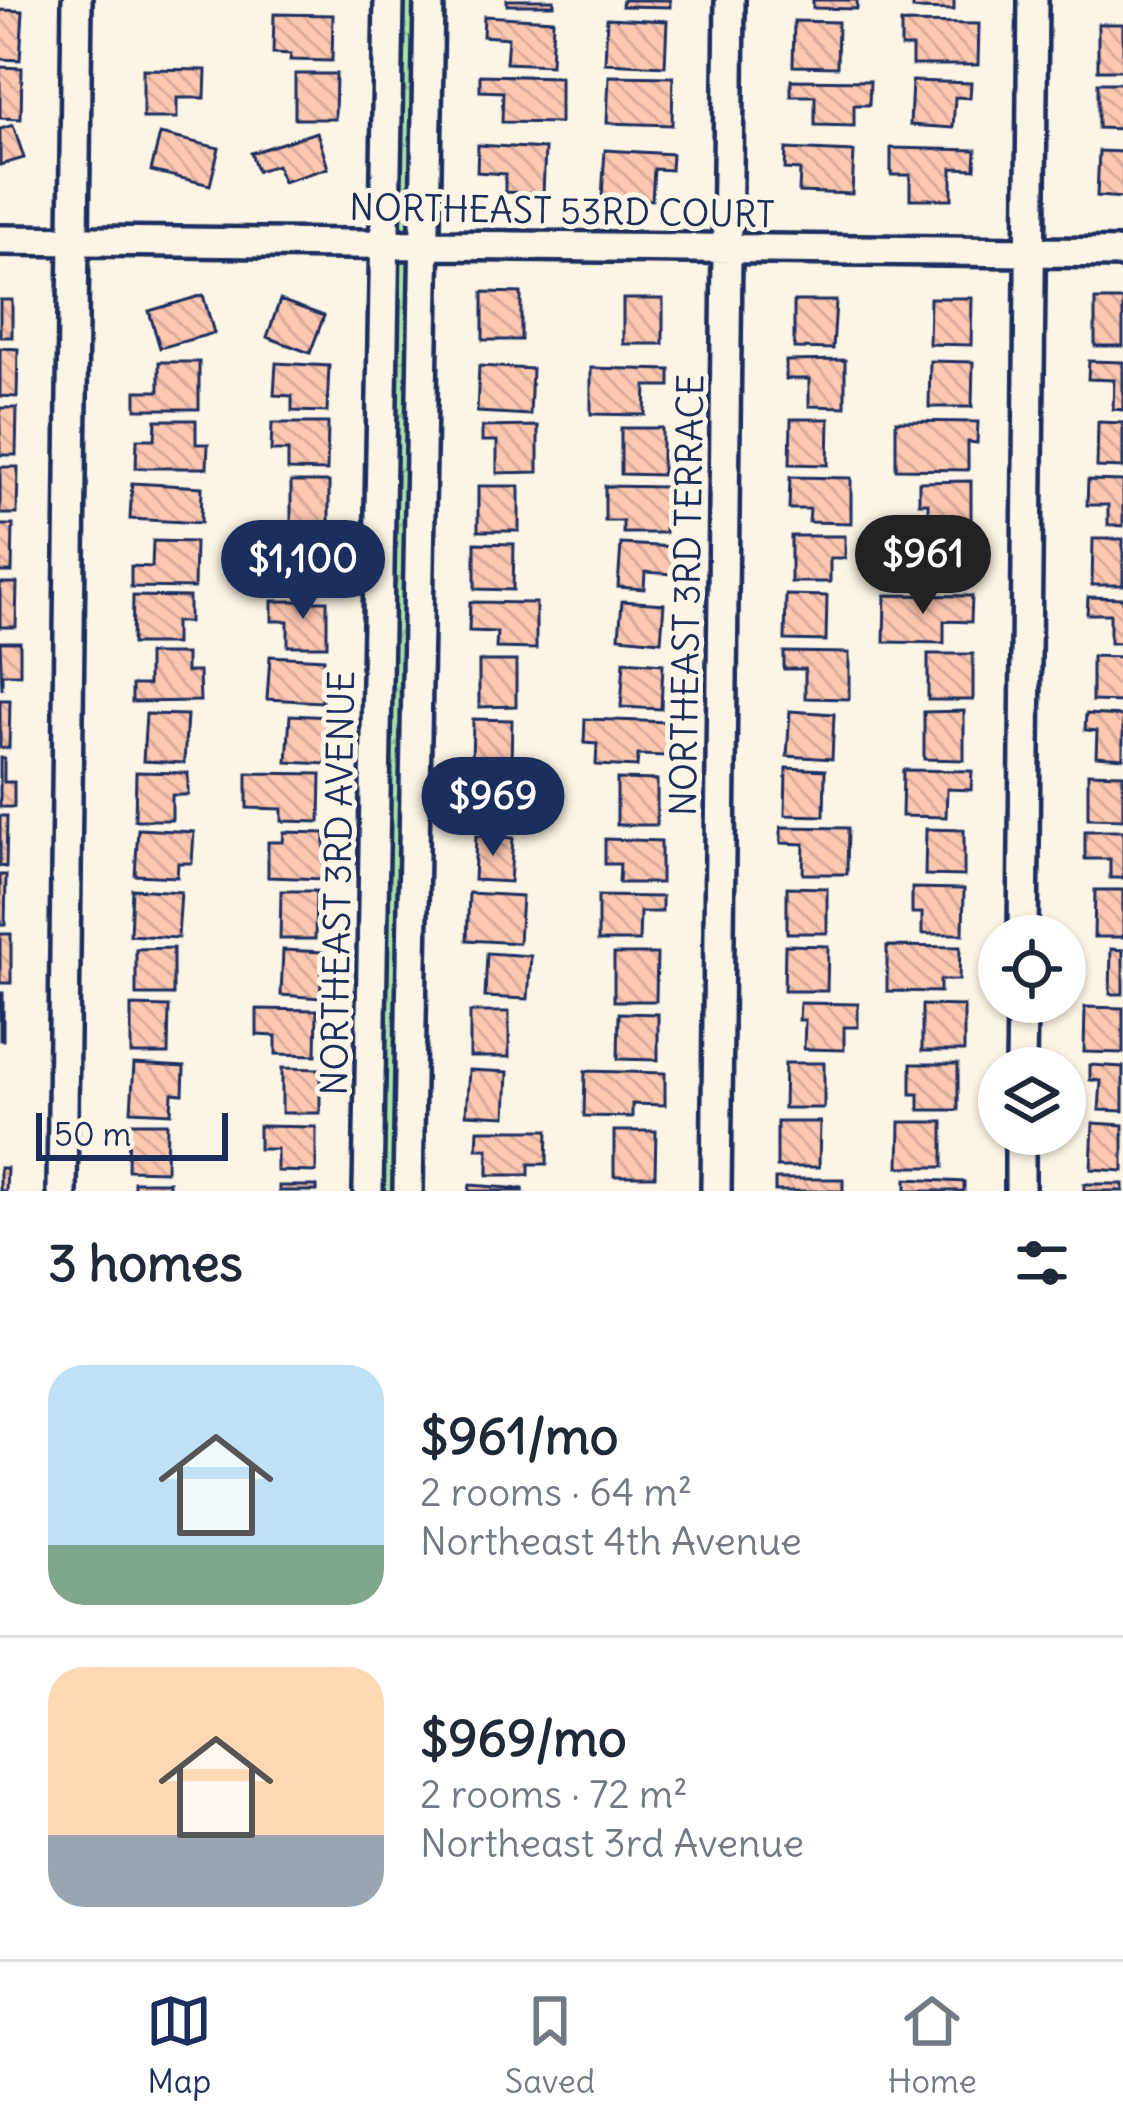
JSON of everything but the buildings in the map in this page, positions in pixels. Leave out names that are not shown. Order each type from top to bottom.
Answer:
[{"type":"street","points":[[62,1191],[77,0]]},
{"type":"street","name":"NORTHEAST 3RD AVENUE","points":[[368,1191],[389,0]]},
{"type":"street","name":"NORTHEAST 3RD AVENUE","points":[[408,1191],[429,0]]},
{"type":"street","name":"NORTHEAST 3RD TERRACE","points":[[716,1191],[730,0]]},
{"type":"street","points":[[1022,915],[1033,0]]},
{"type":"street","name":"NORTHEAST 53RD COURT","points":[[0,240],[1123,253]]},
{"type":"street","points":[[381,453],[422,454]]},
{"type":"street","points":[[372,958],[412,958]]},
{"type":"street","points":[[1020,1155],[1020,1191]]},
{"type":"green space","points":[[397,0],[419,0],[400,1191],[377,1191]]}]
